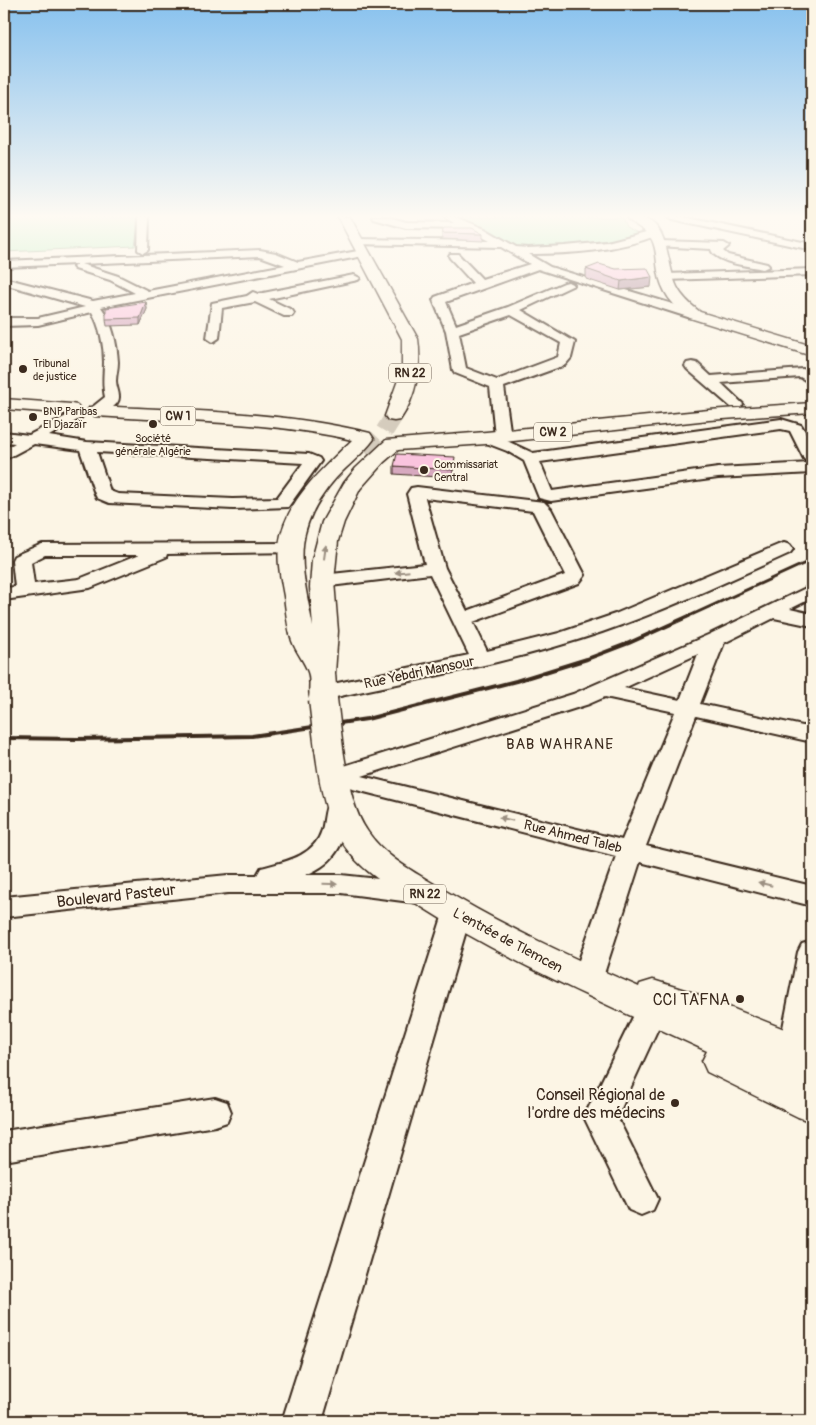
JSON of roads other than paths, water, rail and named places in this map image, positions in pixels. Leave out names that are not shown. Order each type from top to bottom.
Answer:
[{"type":"main road","name":"L'entrée de Tlemcen","points":[[322,687],[326,629],[322,581],[331,523],[339,505],[364,470],[398,432],[417,391],[422,364],[421,339],[417,334],[405,327],[381,284]]},
{"type":"main road","points":[[669,284],[677,300],[684,308],[696,315],[812,351]]},
{"type":"main road","points":[[677,300],[701,311],[812,344]]},
{"type":"main road","name":"L'entrée de Tlemcen","points":[[405,327],[401,333],[399,375],[391,395],[349,470],[327,496],[319,510],[308,533],[306,544],[307,585],[334,777],[351,832],[367,853],[396,876],[457,914],[529,953],[812,1082]]},
{"type":"main road","points":[[741,408],[812,396]]},
{"type":"main road","points":[[741,408],[812,402]]},
{"type":"main road","name":"CW 1","points":[[4,404],[84,411],[259,421],[369,432]]},
{"type":"main road","points":[[741,408],[812,408]]},
{"type":"main road","name":"CW 2","points":[[398,432],[502,433],[741,408]]},
{"type":"main road","points":[[369,432],[391,426],[398,432]]},
{"type":"main road","name":"L'entrée de Tlemcen","points":[[322,687],[302,638],[292,575],[291,543],[303,510],[322,482],[369,432]]},
{"type":"main road","name":"L'entrée de Tlemcen","points":[[587,980],[612,1000],[646,1022],[696,1049],[812,1105]]},
{"type":"main road","name":"L'entrée de Tlemcen","points":[[587,980],[659,995],[804,1052]]},
{"type":"street","points":[[4,455],[84,411],[110,402],[112,397],[109,383],[110,346],[104,322],[98,311],[94,307],[13,284]]},
{"type":"street","points":[[127,284],[146,295]]},
{"type":"street","points":[[4,322],[22,324],[36,322],[146,295],[212,284]]},
{"type":"street","points":[[230,284],[288,313]]},
{"type":"street","points":[[213,338],[216,306],[327,284]]},
{"type":"street","points":[[480,284],[439,300],[452,331],[460,370],[497,385],[560,362],[564,358],[568,342],[512,310]]},
{"type":"street","points":[[592,284],[696,315]]},
{"type":"street","points":[[452,331],[512,310],[568,285]]},
{"type":"street","points":[[692,366],[761,427]]},
{"type":"street","points":[[708,380],[803,372],[812,380]]},
{"type":"street","points":[[497,385],[502,433],[513,448],[530,458],[545,494],[554,496],[718,473],[812,468]]},
{"type":"street","points":[[70,443],[84,411]]},
{"type":"street","points":[[530,458],[781,424],[794,427],[812,458]]},
{"type":"street","points":[[4,437],[70,443],[87,447],[312,460],[313,462],[282,503],[283,516],[291,543],[171,548],[42,550],[21,560],[25,592]]},
{"type":"street","points":[[87,447],[103,494],[115,499],[233,504],[282,503],[300,490],[322,482]]},
{"type":"street","name":"Rue Yebdri Mansour","points":[[322,687],[481,659],[461,620],[436,568],[415,494],[417,492],[538,506],[542,509],[575,575],[572,579],[461,620]]},
{"type":"street","points":[[4,594],[83,584],[171,548]]},
{"type":"street","points":[[481,659],[568,636],[658,604],[784,548]]},
{"type":"street","points":[[322,581],[436,568]]},
{"type":"street","points":[[228,884],[283,873],[311,861],[322,853],[334,833],[334,777],[605,690],[812,591]]},
{"type":"street","points":[[770,611],[812,620]]},
{"type":"street","points":[[587,980],[631,851],[715,639]]},
{"type":"street","points":[[605,690],[812,735]]},
{"type":"street","name":"Rue Ahmed Taleb","points":[[334,777],[812,896]]},
{"type":"street","points":[[228,884],[341,884],[426,894]]},
{"type":"street","name":"Boulevard Pasteur","points":[[4,908],[228,884]]},
{"type":"street","points":[[302,1421],[457,914]]},
{"type":"street","points":[[804,1052],[812,952]]},
{"type":"street","points":[[641,1199],[600,1117],[646,1022]]},
{"type":"street","points":[[4,1146],[215,1112]]},
{"type":"tunnel","points":[[366,451],[384,432],[394,416]]},
{"type":"railway","points":[[687,617],[812,560]]},
{"type":"railway","points":[[4,738],[77,739],[252,736],[367,719],[516,681],[587,659],[629,643],[689,616]]},
{"type":"place","name":"Tribunal de justice","points":[[23,369]]},
{"type":"place","name":"BNP Paribas El Djazaïr","points":[[33,417]]},
{"type":"place","name":"Société générale Algérie","points":[[153,424]]},
{"type":"place","name":"Commissariat Central","points":[[424,470]]},
{"type":"place","name":"CCI TAFNA","points":[[740,999]]},
{"type":"place","name":"Conseil Régional de l'ordre des médecins","points":[[675,1103]]},
{"type":"district","name":"BAB WAHRANE","points":[[560,744]]}]
